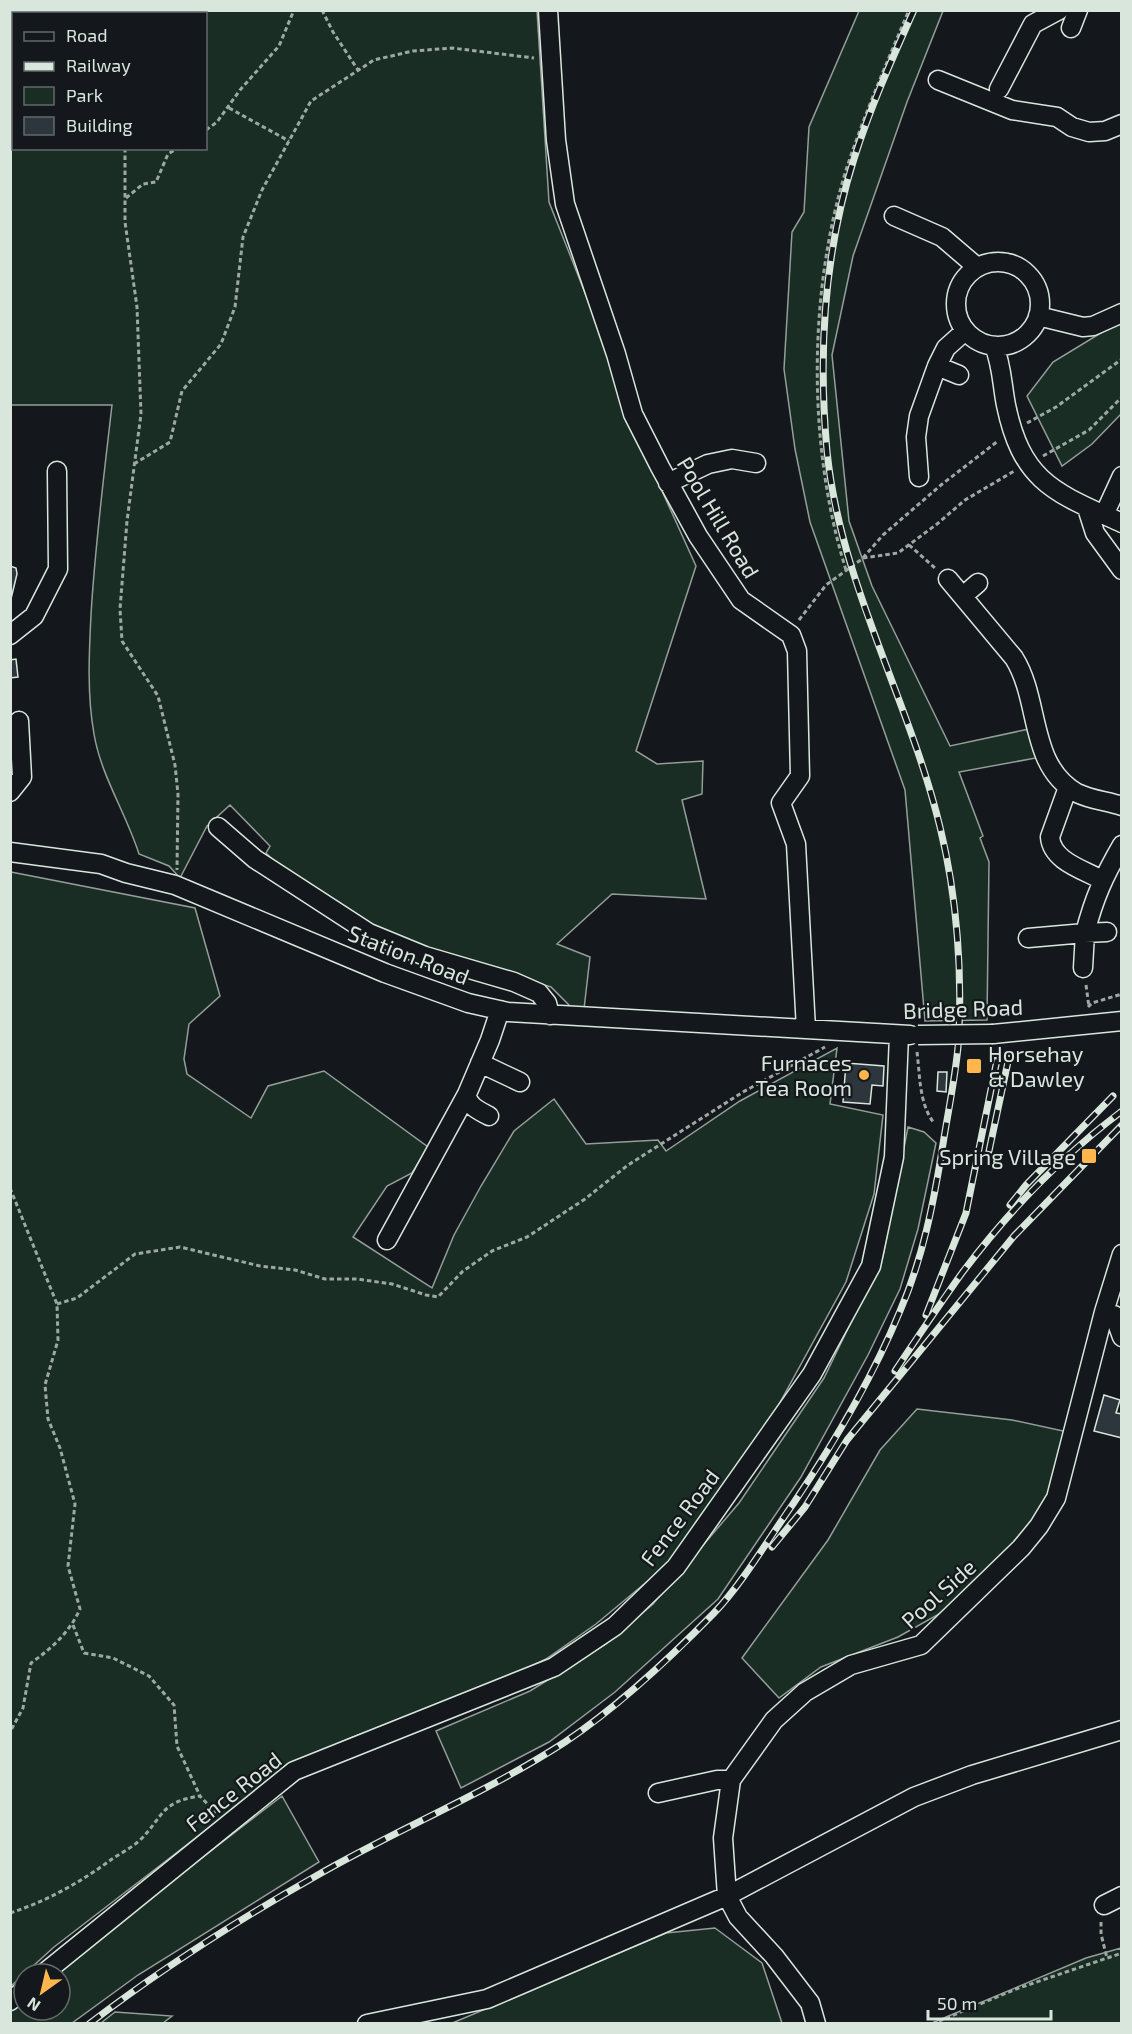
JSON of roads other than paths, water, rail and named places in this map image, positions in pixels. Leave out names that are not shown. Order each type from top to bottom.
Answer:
[{"type":"street","name":"Pool Hill Road","points":[[548,10],[556,140],[565,204],[616,354],[633,414],[698,536],[741,600],[791,635],[797,651],[800,776],[781,803],[796,844],[806,1029]]},
{"type":"street","points":[[999,89],[1033,24],[1071,15]]},
{"type":"street","points":[[938,80],[1012,110],[1057,117],[1072,127],[1089,132],[1105,131],[1122,124]]},
{"type":"street","points":[[894,216],[942,237],[977,267]]},
{"type":"street","points":[[1005,262],[1029,276],[1038,291],[1040,300],[1038,316],[1031,331],[1011,345],[994,346],[981,343],[965,331],[957,315],[956,298],[962,281],[977,267],[1005,262]]},
{"type":"street","points":[[1038,316],[1083,327],[1093,326],[1122,313]]},
{"type":"street","points":[[919,477],[916,437],[919,416],[946,348],[965,331]]},
{"type":"street","points":[[994,346],[999,359],[1012,431],[1027,464],[1055,491],[1122,523]]},
{"type":"street","points":[[937,366],[959,375]]},
{"type":"street","points":[[668,483],[708,464],[732,459],[756,463]]},
{"type":"street","points":[[10,634],[34,616],[58,569],[57,471]]},
{"type":"street","points":[[1122,476],[1096,512],[1095,533],[1122,570]]},
{"type":"street","points":[[948,579],[1014,658],[1023,673],[1046,759],[1057,776],[1068,787],[1090,798],[1122,806]]},
{"type":"street","points":[[963,596],[978,583]]},
{"type":"street","points":[[10,792],[22,777],[19,721]]},
{"type":"street","points":[[1068,787],[1050,837],[1050,844],[1058,856],[1101,880]]},
{"type":"street","points":[[218,827],[255,859],[369,933],[424,956],[514,982],[539,993],[547,1003],[550,1015]]},
{"type":"street","name":"Station Road","points":[[10,852],[101,864],[126,873],[175,885],[385,973],[468,1003],[500,1011],[806,1029]]},
{"type":"street","points":[[1083,968],[1085,933],[1093,901],[1101,880],[1120,853]]},
{"type":"street","points":[[1028,938],[1107,932]]},
{"type":"street","points":[[387,1240],[467,1094],[500,1011]]},
{"type":"street","name":"Bridge Road","points":[[806,1029],[899,1035],[993,1034],[1122,1021]]},
{"type":"street","name":"Fence Road","points":[[58,1962],[294,1771],[554,1667],[615,1626],[676,1568],[812,1374],[871,1266],[894,1157],[899,1035]]},
{"type":"street","points":[[480,1063],[520,1082]]},
{"type":"street","points":[[467,1094],[467,1100],[474,1108],[489,1116]]},
{"type":"street","name":"Pool Side","points":[[727,1896],[723,1838],[731,1780],[774,1720],[805,1692],[851,1665],[921,1645],[1021,1548],[1039,1526],[1056,1498],[1104,1312],[1122,1254]]},
{"type":"street","points":[[1104,1312],[1114,1315],[1122,1337]]},
{"type":"street","points":[[367,2024],[487,1999],[727,1896],[914,1797],[983,1772],[1122,1731]]},
{"type":"street","points":[[658,1793],[717,1780],[731,1780]]},
{"type":"street","points":[[727,1896],[738,1917],[774,1956],[810,2002],[816,2024]]},
{"type":"street","points":[[1104,1905],[1122,1896]]},
{"type":"railway","points":[[89,2024],[172,1965],[287,1893],[347,1859],[504,1778],[565,1742],[642,1682],[679,1648],[735,1589],[837,1434],[865,1386],[900,1311],[927,1229],[953,1083],[958,1047],[960,992],[957,936],[946,853],[927,780],[860,594],[834,500],[827,451],[823,377],[830,267],[844,194],[867,121],[914,10]]},
{"type":"railway","points":[[926,1315],[966,1213],[998,1055]]},
{"type":"railway","points":[[989,1151],[1009,1057]]},
{"type":"railway","points":[[1010,1205],[1026,1185],[1113,1096]]},
{"type":"railway","points":[[895,1371],[962,1273],[1017,1207],[1057,1166],[1122,1111]]},
{"type":"railway","points":[[772,1547],[805,1507],[847,1440],[1014,1236],[1122,1125]]},
{"type":"place","name":"Horsehay & Dawley","points":[[974,1066]]},
{"type":"place","name":"Furnaces Tea Room","points":[[864,1075]]},
{"type":"place","name":"Spring Village","points":[[1089,1156]]}]
